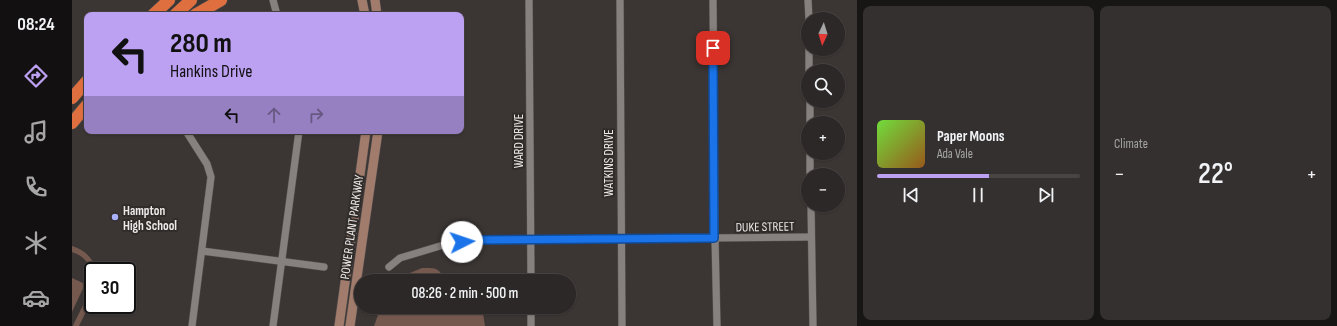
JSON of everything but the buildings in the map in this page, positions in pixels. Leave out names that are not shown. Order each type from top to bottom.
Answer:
[{"type":"highway","points":[[150,12],[154,5],[160,0]]},
{"type":"highway","points":[[156,12],[169,0]]},
{"type":"highway","points":[[178,12],[191,0]]},
{"type":"highway","points":[[200,12],[221,0]]},
{"type":"highway","points":[[72,98],[84,84]]},
{"type":"highway","points":[[72,123],[84,109]]},
{"type":"main road","points":[[362,0],[364,12]]},
{"type":"main road","points":[[375,0],[377,12]]},
{"type":"main road","name":"POWER PLANT PARKWAY","points":[[339,326],[366,134]]},
{"type":"main road","name":"POWER PLANT PARKWAY","points":[[350,326],[378,134]]},
{"type":"street","points":[[273,0],[276,12]]},
{"type":"street","name":"WARD DRIVE","points":[[529,0],[531,274]]},
{"type":"street","name":"WATKINS DRIVE","points":[[620,0],[622,326]]},
{"type":"street","points":[[713,0],[714,238],[717,326]]},
{"type":"street","points":[[808,0],[809,12]]},
{"type":"street","points":[[188,134],[207,164],[210,177],[192,326]]},
{"type":"street","points":[[273,326],[298,134]]},
{"type":"street","points":[[811,212],[813,326]]},
{"type":"street","name":"DUKE STREET","points":[[389,267],[400,258],[450,243],[474,240],[811,237]]},
{"type":"street","points":[[202,251],[324,267]]},
{"type":"street","points":[[531,314],[531,326]]},
{"type":"shaded area","points":[[72,246],[88,255],[93,262],[86,262],[83,258],[72,252]]},
{"type":"shaded area","points":[[422,268],[430,268],[436,269],[441,274],[407,274]]},
{"type":"shaded area","points":[[72,278],[84,284],[84,286],[72,312]]},
{"type":"shaded area","points":[[84,303],[85,314],[79,326],[73,326]]},
{"type":"shaded area","points":[[378,314],[483,314],[485,326],[374,326]]},
{"type":"place","name":"Hampton High School","points":[[115,217]]},
{"type":"route","points":[[462,242],[474,240],[714,238],[713,48]]}]
